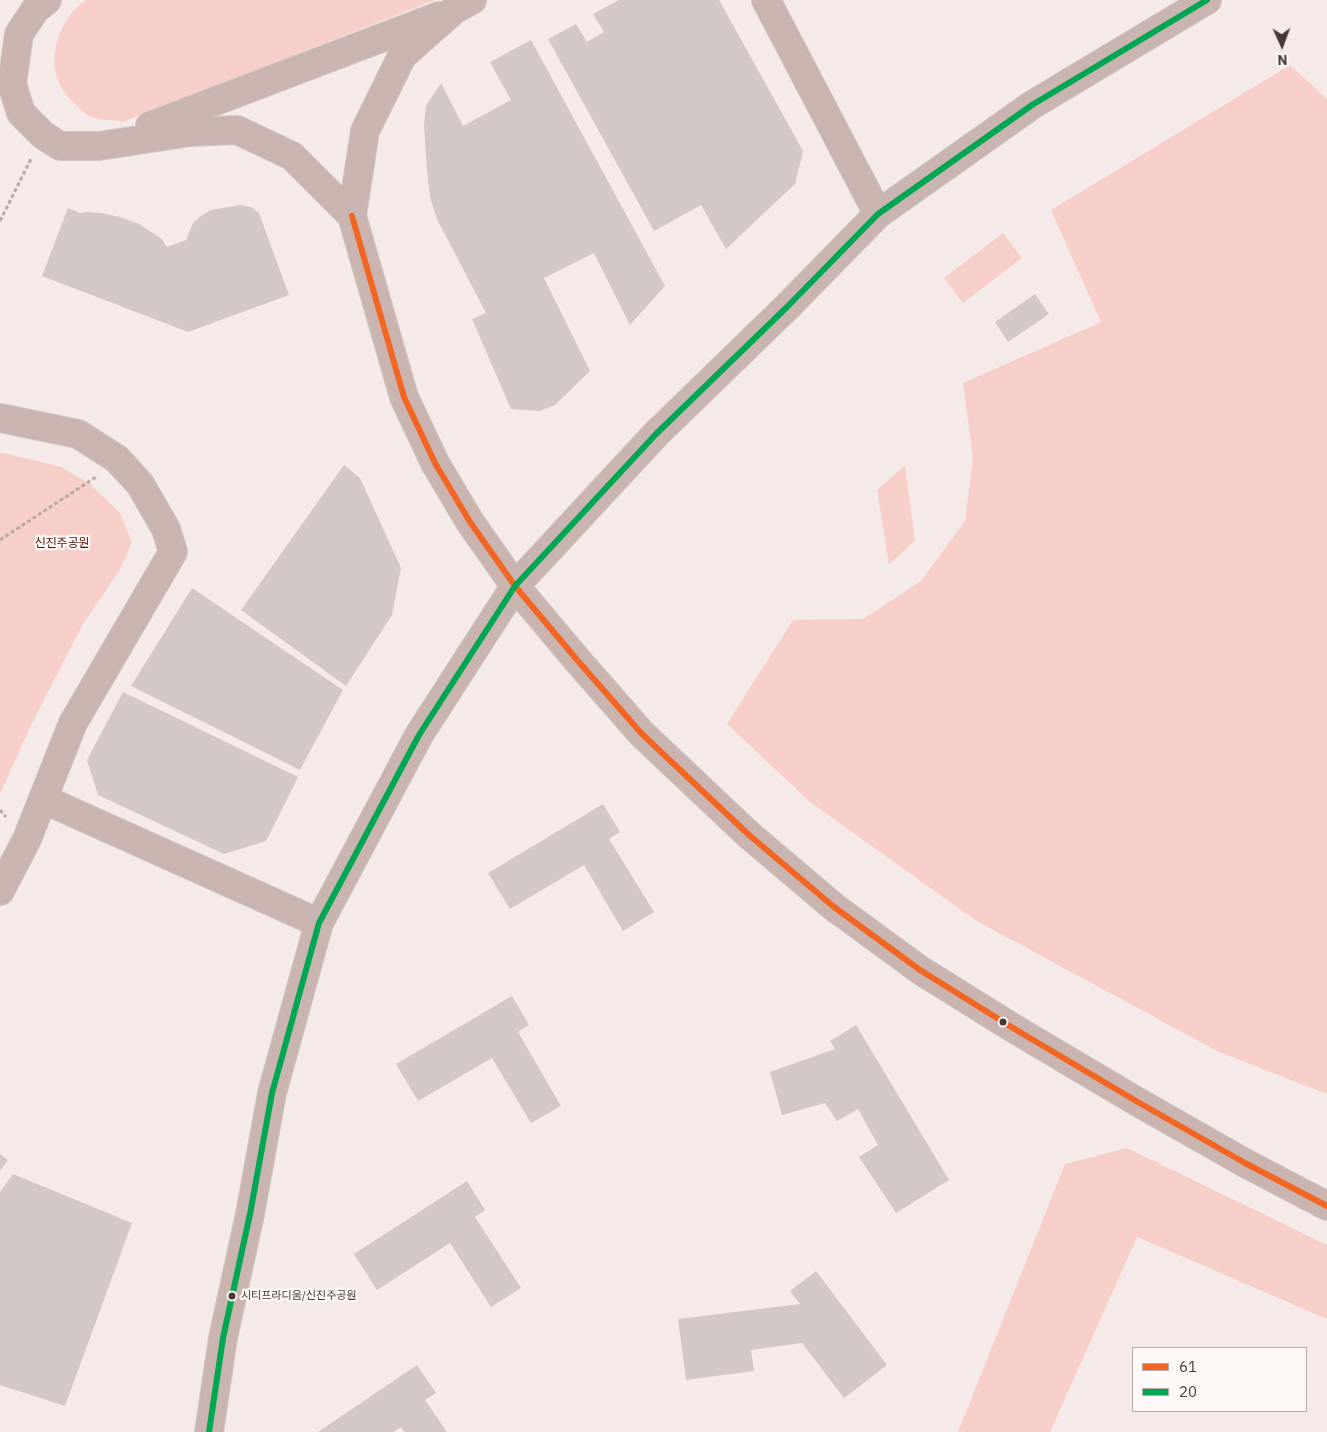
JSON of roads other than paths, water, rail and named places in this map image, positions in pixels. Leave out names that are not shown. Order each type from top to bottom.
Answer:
[{"type":"street","points":[[6,82],[19,34],[35,10],[47,0]]},
{"type":"street","points":[[766,0],[878,214]]},
{"type":"street","points":[[208,1432],[223,1338],[250,1214],[272,1093],[319,923],[419,735],[515,586],[656,434],[787,307],[878,214],[1032,105],[1205,0]]},
{"type":"street","points":[[99,146],[463,5]]},
{"type":"street","points":[[463,5],[402,56],[365,131],[352,216],[404,397],[435,463],[465,514],[515,586],[642,734],[749,835],[834,907],[920,970],[1013,1028],[1228,1154],[1327,1206]]},
{"type":"street","points":[[0,56],[6,82],[22,113],[43,135],[60,146],[99,146],[190,132],[237,130],[292,156],[352,216]]},
{"type":"street","points":[[0,418],[78,434],[117,459],[140,484],[166,529],[172,552],[73,723],[27,839],[0,891]]},
{"type":"street","points":[[44,799],[319,923]]},
{"type":"place","name":"시티프라디움/신진주공원","points":[[232,1296]]},
{"type":"park label","name":"신진주공원","points":[[62,544]]}]
